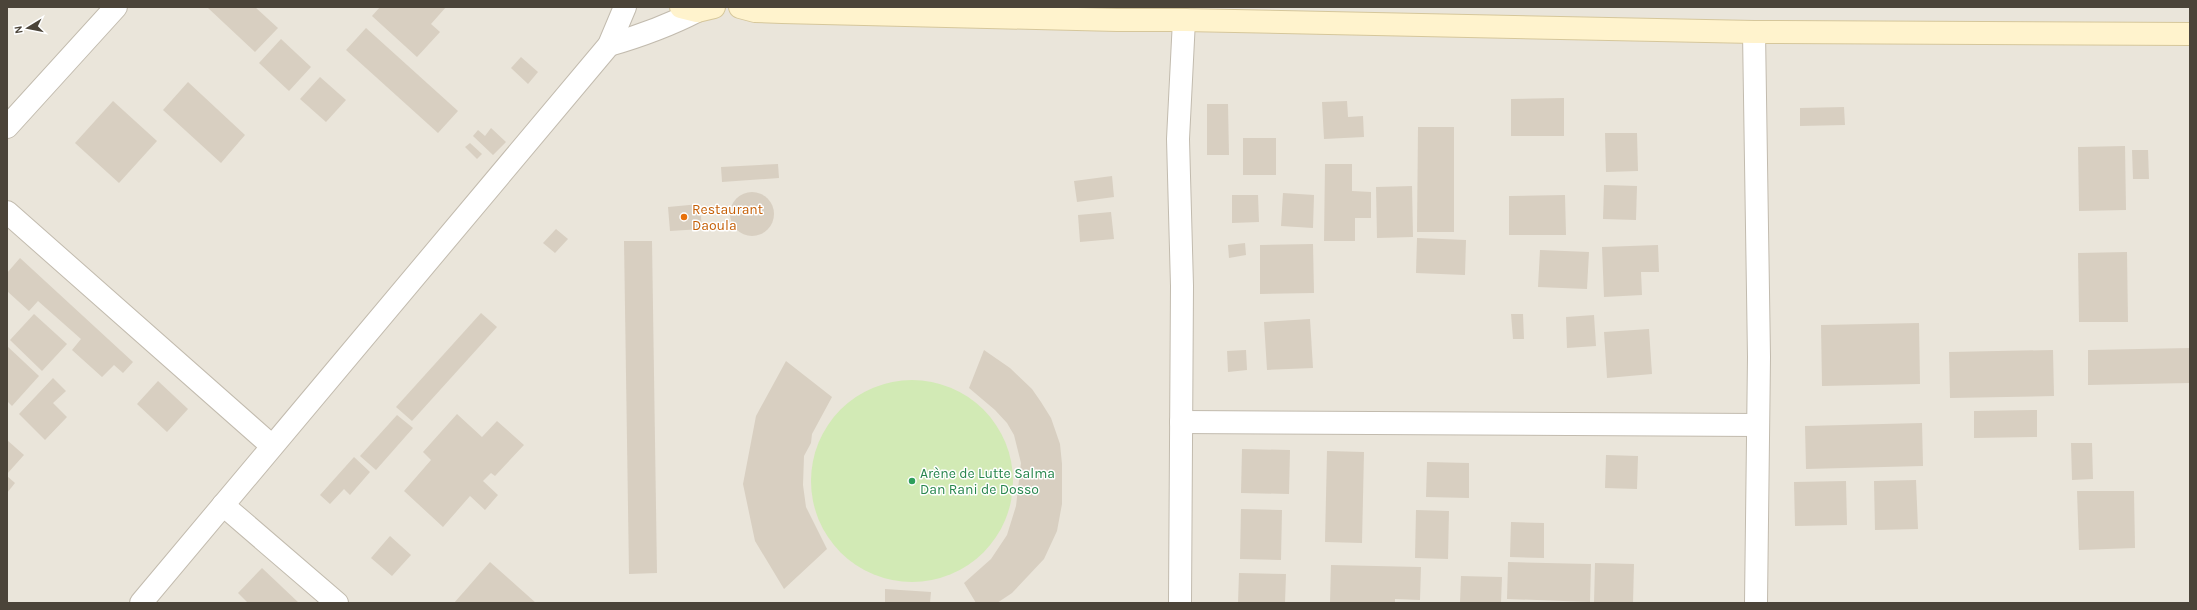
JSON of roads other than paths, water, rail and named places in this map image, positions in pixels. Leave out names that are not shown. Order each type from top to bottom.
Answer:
[{"type":"main road","points":[[740,7],[755,11],[804,9],[1116,14],[1184,20],[1754,32],[2190,34]]},
{"type":"street","points":[[7,127],[116,7]]},
{"type":"street","points":[[141,603],[609,45],[625,7]]},
{"type":"street","points":[[609,45],[639,37],[670,25],[697,8]]},
{"type":"street","points":[[1180,603],[1182,286],[1178,139],[1184,20]]},
{"type":"street","points":[[1754,32],[1759,357],[1756,603]]},
{"type":"street","points":[[7,212],[272,446]]},
{"type":"street","points":[[1181,422],[1758,425]]},
{"type":"street","points":[[223,505],[337,603]]},
{"type":"place","name":"Restaurant Daoula","points":[[684,217]]},
{"type":"place","name":"Arène de Lutte Salma Dan Rani de Dosso","points":[[912,481]]}]
